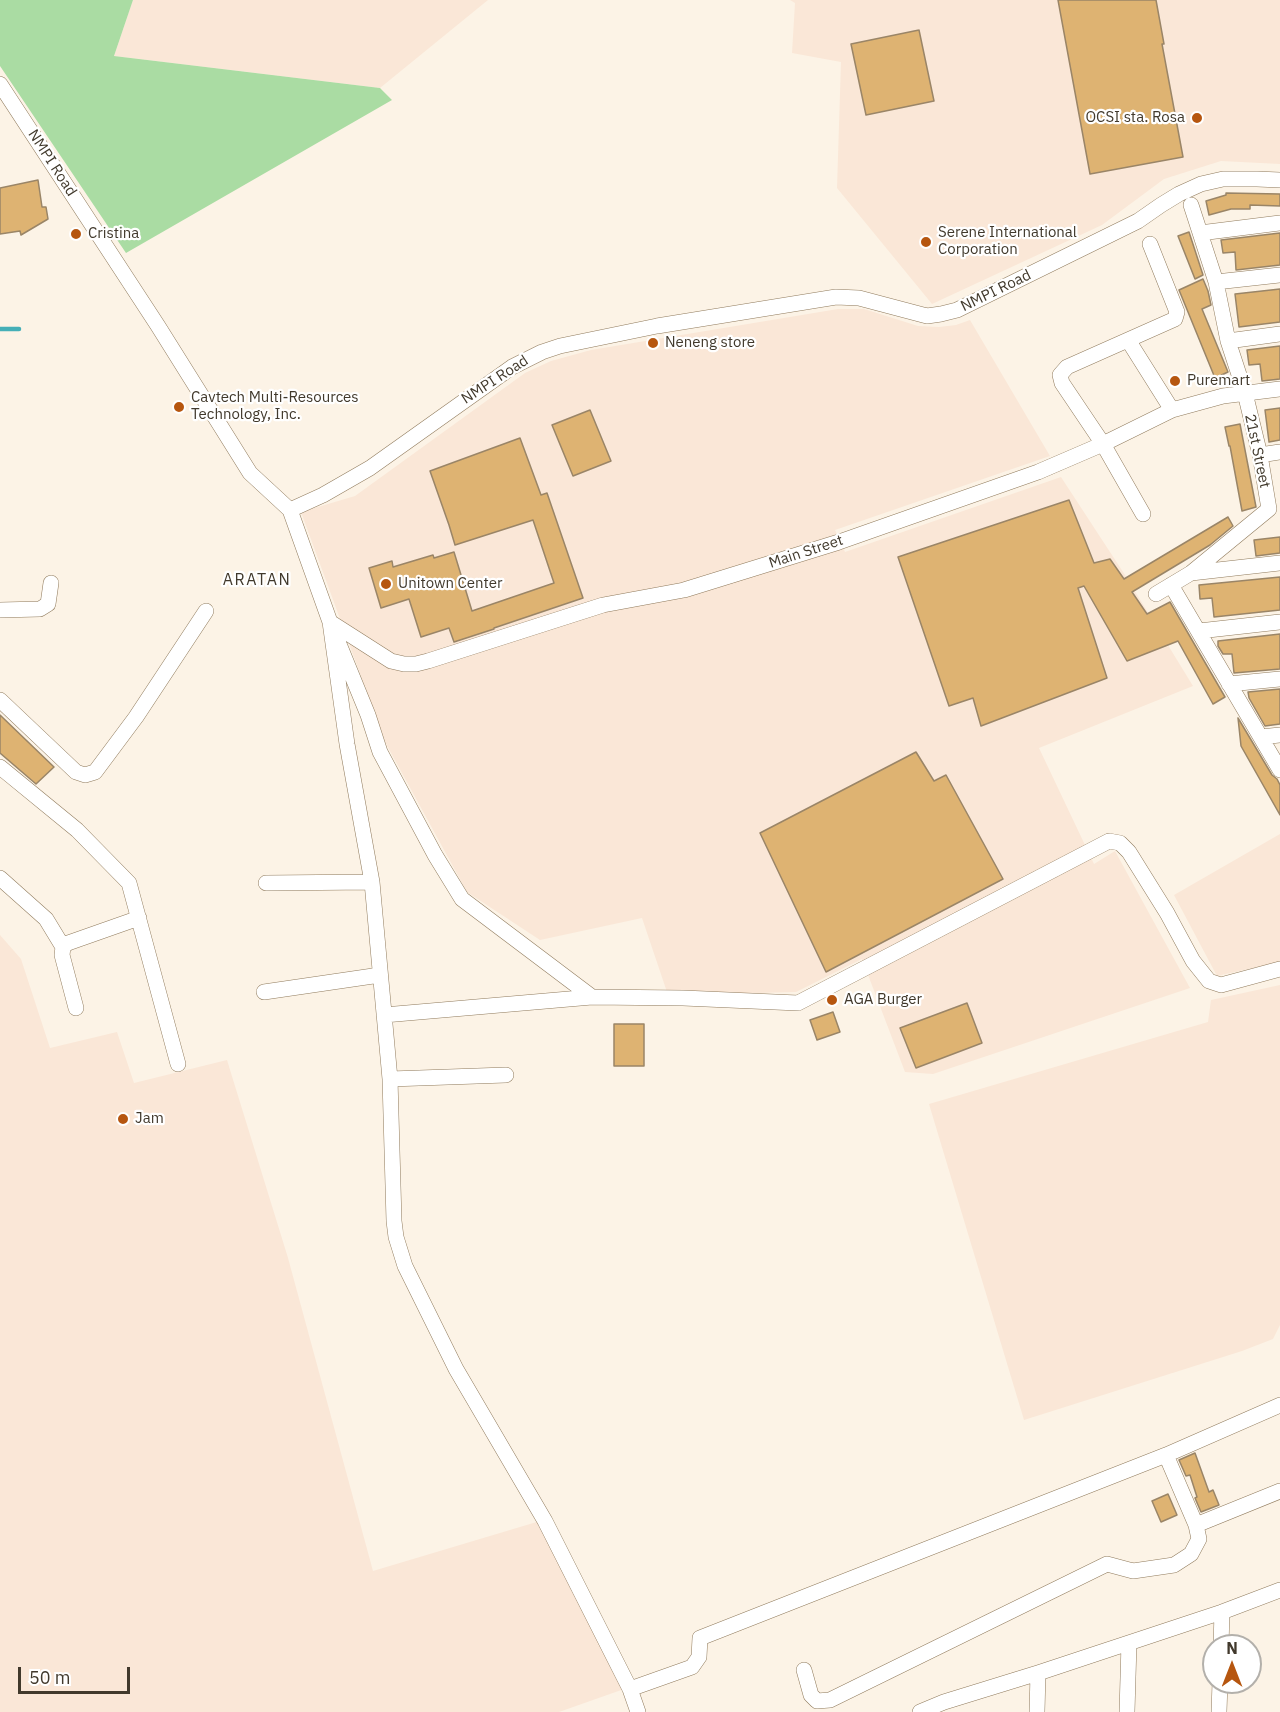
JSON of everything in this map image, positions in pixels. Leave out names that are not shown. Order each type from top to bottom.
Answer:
[{"type":"street","name":"NMPI Road","points":[[0,84],[158,326],[250,473],[290,510],[340,486],[370,468],[512,367],[542,352],[560,346],[657,326],[836,297],[859,298],[927,316],[941,314],[957,310],[1138,221],[1179,194],[1201,184],[1223,180],[1280,180]]},
{"type":"street","name":"21st Street","points":[[1156,594],[1191,573],[1274,509],[1245,393],[1228,341],[1216,282],[1191,206]]},
{"type":"street","points":[[1200,233],[1280,224]]},
{"type":"street","points":[[1143,514],[1103,444],[1062,383],[1060,375],[1067,367],[1172,321],[1176,316],[1177,312],[1150,244]]},
{"type":"street","points":[[1216,282],[1280,275]]},
{"type":"street","points":[[1228,341],[1280,334]]},
{"type":"street","points":[[1128,340],[1172,410]]},
{"type":"street","name":"Main Street","points":[[330,622],[391,661],[416,664],[603,605],[684,590],[839,542],[1038,472],[1103,444],[1172,410],[1223,396],[1280,389]]},
{"type":"street","points":[[1260,455],[1280,452]]},
{"type":"street","points":[[290,510],[330,622],[381,752],[435,855],[462,899],[592,998]]},
{"type":"street","points":[[1191,573],[1280,563]]},
{"type":"street","points":[[0,610],[40,609],[48,604],[51,583]]},
{"type":"street","points":[[1171,585],[1280,770]]},
{"type":"street","points":[[0,700],[76,772],[85,775],[95,771],[136,717],[206,611]]},
{"type":"street","points":[[330,622],[347,744],[372,882],[390,1079],[396,1237],[405,1266],[456,1370],[545,1521],[630,1689],[638,1712]]},
{"type":"street","points":[[1198,631],[1280,622]]},
{"type":"street","points":[[1229,684],[1280,679]]},
{"type":"street","points":[[1261,737],[1280,735]]},
{"type":"street","points":[[0,767],[77,830],[129,883],[178,1064]]},
{"type":"street","points":[[384,1015],[592,998],[683,998],[798,1003],[1109,841],[1120,843],[1129,852],[1167,913],[1193,961],[1209,981],[1221,985],[1280,969]]},
{"type":"street","points":[[0,878],[46,919],[63,947],[62,955],[76,1008]]},
{"type":"street","points":[[266,883],[372,882]]},
{"type":"street","points":[[63,947],[68,943],[139,918]]},
{"type":"street","points":[[264,992],[380,975]]},
{"type":"street","points":[[390,1079],[506,1075]]},
{"type":"street","points":[[630,1689],[692,1667],[699,1657],[700,1638],[1166,1455],[1280,1405]]},
{"type":"street","points":[[804,1670],[811,1695],[817,1701],[830,1700],[1107,1564],[1133,1571],[1174,1565],[1191,1554],[1200,1539],[1166,1455]]},
{"type":"street","points":[[1196,1525],[1280,1491]]},
{"type":"street","points":[[920,1712],[943,1707],[1280,1590]]},
{"type":"street","points":[[1221,1634],[1222,1612]]},
{"type":"street","points":[[1127,1712],[1129,1643]]},
{"type":"street","points":[[1037,1712],[1038,1673]]},
{"type":"street","points":[[1219,1712],[1220,1694]]},
{"type":"shaded area","points":[[133,0],[488,0],[380,88],[114,56]]},
{"type":"shaded area","points":[[790,0],[1280,0],[1280,164],[1221,161],[1164,179],[1102,225],[932,304],[837,188],[841,62],[792,53],[795,3]]},
{"type":"shaded area","points":[[838,309],[864,309],[918,326],[939,327],[970,320],[1050,456],[835,530],[845,552],[1061,477],[1193,686],[1039,748],[1094,864],[1115,851],[1190,988],[933,1074],[905,1072],[862,959],[796,992],[668,995],[642,918],[540,940],[467,892],[385,742],[301,512],[355,496],[525,373],[551,361],[591,350]]},
{"type":"shaded area","points":[[1280,834],[1280,962],[1217,976],[1174,895]]},
{"type":"shaded area","points":[[0,935],[21,959],[50,1048],[117,1032],[134,1083],[227,1060],[288,1258],[373,1571],[540,1521],[627,1688],[559,1712],[0,1712]]},
{"type":"shaded area","points":[[1280,985],[1280,1325],[1273,1339],[1242,1351],[1024,1420],[929,1104],[1208,1022],[1211,1000]]},
{"type":"green space","points":[[0,0],[133,0],[114,56],[380,88],[392,100],[126,253],[0,66]]},
{"type":"building","points":[[1058,0],[1156,0],[1183,157],[1090,174]]},
{"type":"building","points":[[919,30],[934,101],[866,115],[851,44]]},
{"type":"building","points":[[38,180],[42,207],[46,207],[48,219],[21,235],[20,231],[0,234],[0,188]]},
{"type":"building","points":[[1226,193],[1280,194],[1280,206],[1250,205],[1250,209],[1231,209],[1209,215],[1206,201],[1226,195]]},
{"type":"building","points":[[1189,232],[1203,275],[1195,279],[1178,236]]},
{"type":"building","points":[[1280,233],[1280,265],[1236,270],[1235,252],[1223,253],[1221,240]]},
{"type":"building","points":[[1203,279],[1211,305],[1202,309],[1228,372],[1215,378],[1179,290]]},
{"type":"building","points":[[1280,289],[1280,322],[1239,327],[1235,294]]},
{"type":"building","points":[[1280,346],[1280,379],[1262,381],[1260,364],[1249,365],[1247,350]]},
{"type":"building","points":[[1280,408],[1280,440],[1269,442],[1265,410]]},
{"type":"building","points":[[590,410],[611,461],[573,476],[552,425]]},
{"type":"building","points":[[1240,424],[1256,507],[1242,511],[1225,427]]},
{"type":"building","points":[[520,438],[541,495],[547,493],[583,598],[454,642],[449,628],[421,637],[409,599],[381,608],[369,568],[392,561],[393,567],[433,555],[434,558],[454,552],[472,611],[554,583],[533,520],[455,545],[430,471]]},
{"type":"building","points":[[1069,500],[1094,563],[1110,559],[1124,579],[1228,517],[1233,526],[1210,545],[1132,592],[1147,614],[1170,602],[1225,697],[1213,704],[1178,641],[1127,661],[1084,586],[1078,588],[1107,678],[981,726],[973,698],[949,706],[898,557]]},
{"type":"building","points":[[1280,537],[1280,553],[1256,556],[1254,540]]},
{"type":"building","points":[[1280,577],[1280,610],[1214,617],[1212,598],[1200,599],[1199,585]]},
{"type":"building","points":[[1280,634],[1280,669],[1234,673],[1232,654],[1223,654],[1218,646],[1218,641]]},
{"type":"building","points":[[1280,689],[1280,724],[1265,726],[1248,692]]},
{"type":"building","points":[[0,715],[54,767],[36,784],[0,753]]},
{"type":"building","points":[[1238,718],[1280,785],[1280,815],[1241,746]]},
{"type":"building","points":[[916,752],[934,781],[946,775],[1003,879],[826,972],[760,833]]},
{"type":"building","points":[[967,1003],[982,1043],[916,1068],[900,1028]]},
{"type":"building","points":[[833,1012],[840,1032],[817,1040],[810,1020]]},
{"type":"building","points":[[614,1024],[644,1024],[644,1066],[614,1066]]},
{"type":"building","points":[[1195,1453],[1209,1492],[1213,1490],[1219,1505],[1201,1512],[1190,1475],[1186,1476],[1179,1460]]},
{"type":"building","points":[[1168,1494],[1177,1515],[1161,1522],[1152,1501]]},
{"type":"waterway","points":[[0,329],[19,329]]},
{"type":"place","name":"OCSI sta. Rosa","points":[[1197,118]]},
{"type":"place","name":"Cristina","points":[[76,234]]},
{"type":"place","name":"Serene International Corporation","points":[[926,242]]},
{"type":"place","name":"Neneng store","points":[[653,343]]},
{"type":"place","name":"Puremart","points":[[1175,381]]},
{"type":"place","name":"Cavtech Multi-Resources Technology, Inc.","points":[[179,407]]},
{"type":"place","name":"Unitown Center","points":[[386,584]]},
{"type":"place","name":"AGA Burger","points":[[832,1000]]},
{"type":"place","name":"Jam","points":[[123,1119]]},
{"type":"district","name":"ARATAN","points":[[257,580]]}]
